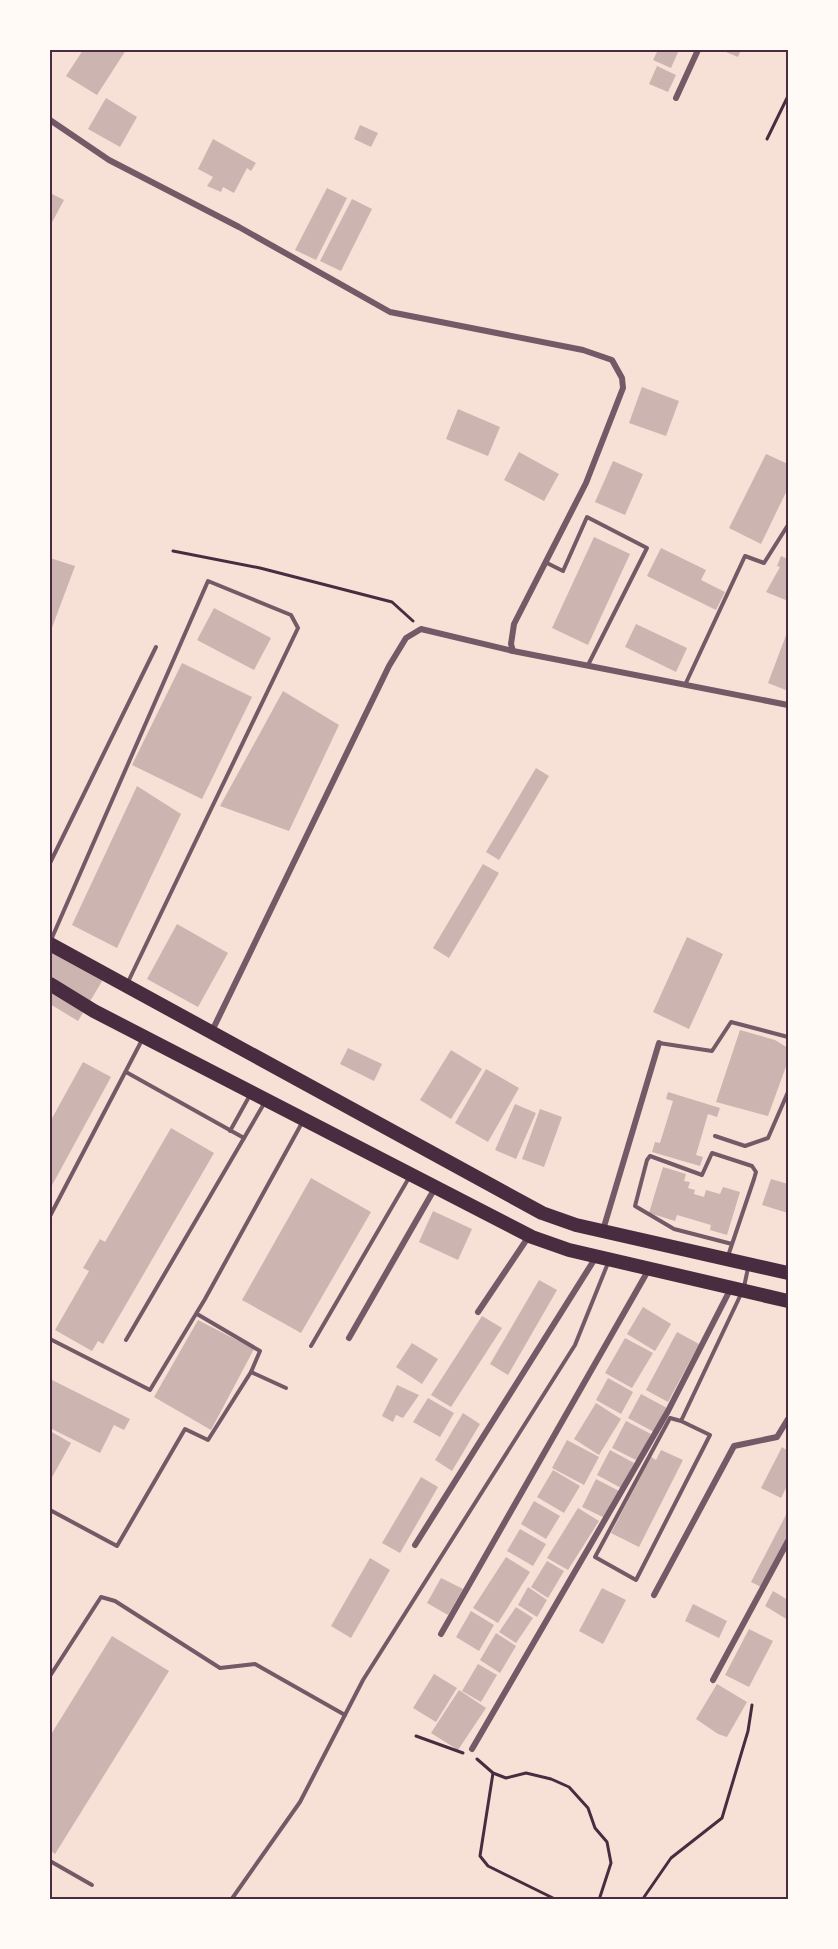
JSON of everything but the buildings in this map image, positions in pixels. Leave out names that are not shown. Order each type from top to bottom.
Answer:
[{"type":"main road","points":[[50,944],[210,1034],[542,1213],[602,1230],[789,1273]]},
{"type":"main road","points":[[50,984],[265,1101],[529,1236],[603,1258],[789,1301]]},
{"type":"street","points":[[676,98],[698,50]]},
{"type":"street","points":[[50,120],[109,160],[239,227],[390,312],[583,350],[612,360],[622,378],[623,388],[586,483],[514,624],[511,644],[513,651]]},
{"type":"street","points":[[210,1034],[389,666],[406,638],[421,629],[513,651],[789,705]]},
{"type":"street","points":[[602,1230],[659,1042]]},
{"type":"street","points":[[349,1338],[435,1188]]},
{"type":"street","points":[[478,1312],[529,1236]]},
{"type":"street","points":[[415,1545],[603,1258]]},
{"type":"street","points":[[441,1634],[649,1268]]},
{"type":"street","points":[[472,1749],[737,1289]]},
{"type":"street","points":[[654,1595],[734,1446],[777,1437],[789,1419]]},
{"type":"street","points":[[713,1680],[789,1541]]},
{"type":"lane","points":[[547,563],[563,571],[587,517],[647,548],[588,665]]},
{"type":"lane","points":[[685,686],[745,556],[764,563],[789,525]]},
{"type":"lane","points":[[50,944],[208,581],[291,615],[298,628],[126,986]]},
{"type":"lane","points":[[50,863],[156,647]]},
{"type":"lane","points":[[659,1042],[712,1051],[730,1022],[789,1036]]},
{"type":"lane","points":[[50,1216],[144,1037]]},
{"type":"lane","points":[[126,1072],[244,1138]]},
{"type":"lane","points":[[715,1136],[745,1146],[768,1138],[789,1092]]},
{"type":"lane","points":[[230,1131],[251,1093]]},
{"type":"lane","points":[[126,1340],[265,1101]]},
{"type":"lane","points":[[50,1339],[150,1390],[197,1314],[303,1120]]},
{"type":"lane","points":[[727,1260],[756,1172],[752,1166],[712,1154],[702,1175],[650,1156],[635,1206],[674,1229],[732,1244]]},
{"type":"lane","points":[[311,1346],[411,1176]]},
{"type":"lane","points":[[231,1899],[300,1802],[363,1680],[575,1345],[603,1258]]},
{"type":"lane","points":[[681,1421],[749,1263]]},
{"type":"lane","points":[[50,1510],[117,1546],[185,1429],[208,1440],[250,1372],[260,1351],[197,1314]]},
{"type":"lane","points":[[250,1372],[286,1388]]},
{"type":"lane","points":[[670,1418],[681,1421],[710,1436],[636,1580],[595,1557],[670,1418]]},
{"type":"lane","points":[[50,1676],[102,1598],[115,1601],[220,1668],[255,1664],[345,1715]]},
{"type":"lane","points":[[50,1861],[92,1886]]},
{"type":"path","points":[[767,139],[789,96]]},
{"type":"path","points":[[173,550],[260,568],[392,602],[421,629]]},
{"type":"path","points":[[642,1899],[671,1858],[722,1818],[748,1731],[752,1704]]},
{"type":"path","points":[[416,1736],[478,1759],[493,1773],[506,1778],[526,1773],[551,1779],[569,1787],[588,1808],[595,1828],[608,1842],[611,1863],[599,1899]]},
{"type":"path","points":[[493,1773],[480,1856],[488,1866],[557,1899]]}]
